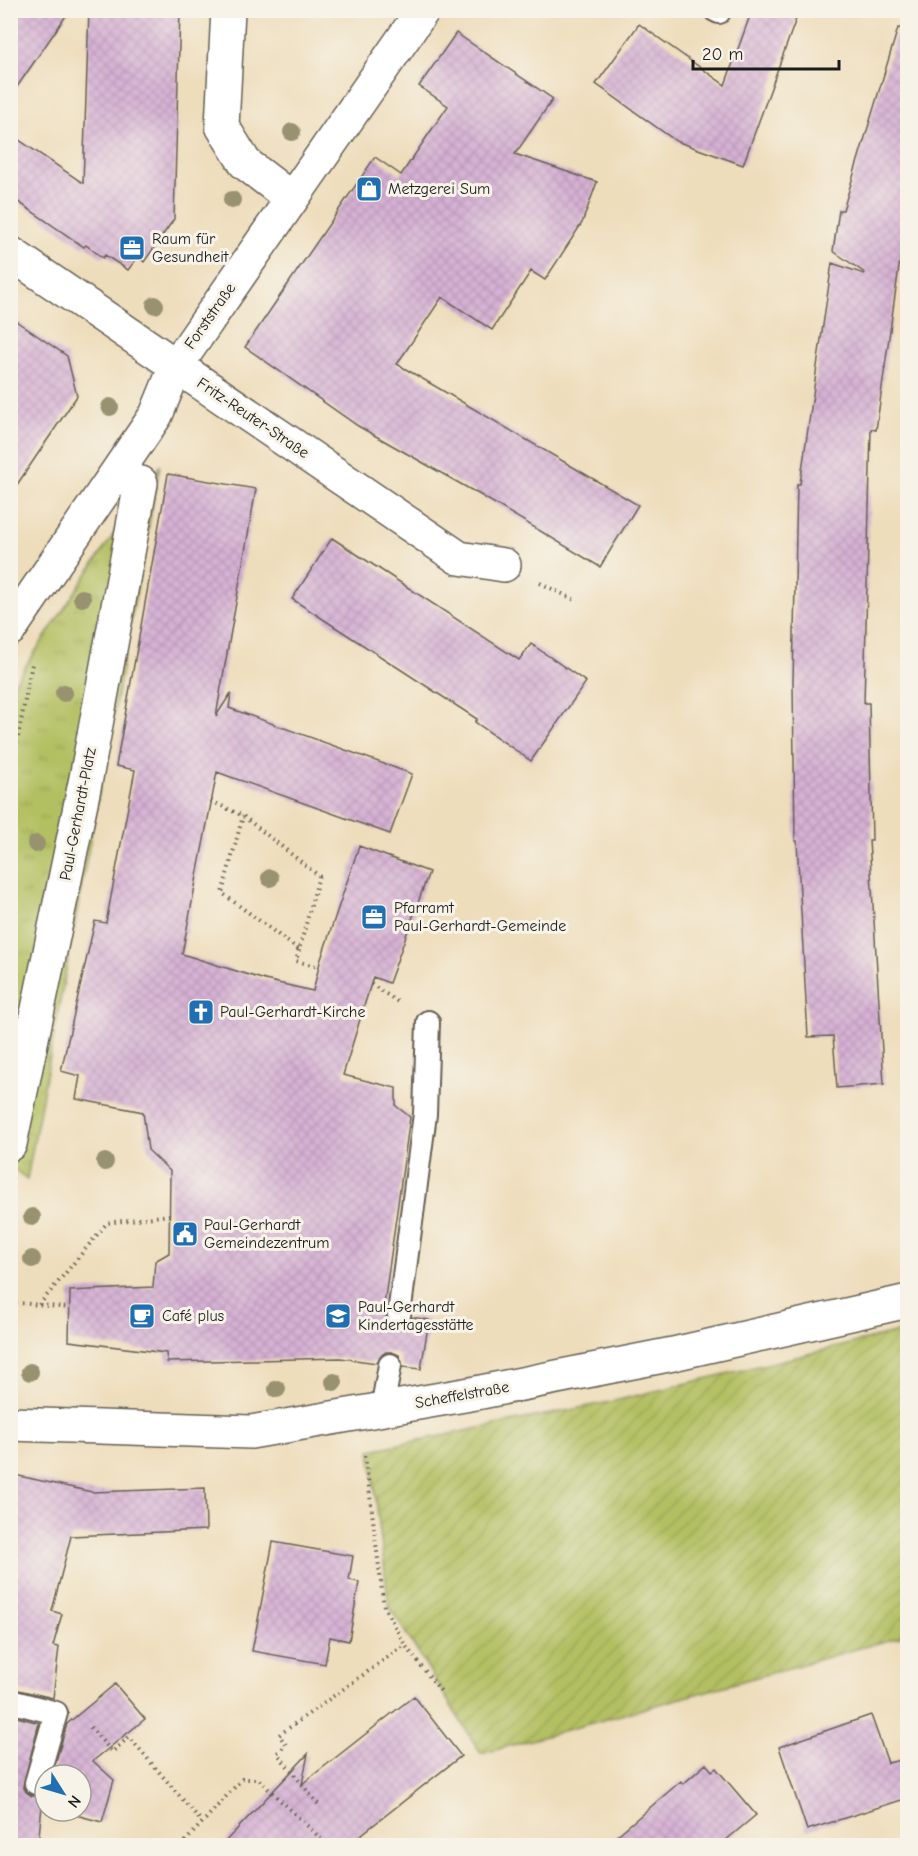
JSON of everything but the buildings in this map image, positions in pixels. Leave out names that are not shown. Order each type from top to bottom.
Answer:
[{"type":"street","points":[[228,10],[222,126],[245,163],[292,198]]},
{"type":"street","name":"Forststraße","points":[[10,629],[156,415],[176,366],[423,10]]},
{"type":"street","name":"Fritz-Reuter-Straße","points":[[10,253],[459,558],[504,565]]},
{"type":"street","name":"Paul-Gerhardt-Platz","points":[[10,1144],[86,778],[141,483]]},
{"type":"street","name":"Scheffelstraße","points":[[10,1424],[250,1432],[477,1393],[673,1354],[908,1300]]},
{"type":"lane","points":[[399,1315],[425,1113],[428,1023]]},
{"type":"lane","points":[[382,1409],[390,1365]]},
{"type":"lane","points":[[10,1701],[56,1713],[42,1763]]},
{"type":"path","points":[[10,778],[33,657]]},
{"type":"path","points":[[211,801],[243,816],[319,876],[296,961],[319,967]]},
{"type":"path","points":[[243,816],[222,893],[299,950]]},
{"type":"path","points":[[39,1305],[107,1223],[169,1215]]},
{"type":"path","points":[[10,1302],[69,1308]]},
{"type":"path","points":[[364,1448],[384,1607],[405,1645],[443,1694]]},
{"type":"path","points":[[318,1804],[277,1753],[286,1745],[279,1735],[405,1645]]},
{"type":"path","points":[[84,1721],[112,1752],[129,1737],[202,1822]]},
{"type":"path","points":[[181,1845],[242,1779],[258,1779],[321,1839]]},
{"type":"green space","points":[[160,465],[27,1179],[11,1167],[11,688]]},
{"type":"green space","points":[[907,1330],[907,1635],[481,1754],[389,1606],[370,1450],[610,1402]]},
{"type":"place","name":"Metzgerei Sum","points":[[369,189]]},
{"type":"place","name":"Raum für Gesundheit","points":[[132,248]]},
{"type":"place","name":"Pfarramt Paul-Gerhardt-Gemeinde","points":[[374,917]]},
{"type":"place","name":"Paul-Gerhardt-Kirche","points":[[201,1012]]},
{"type":"place","name":"Paul-Gerhardt Gemeindezentrum","points":[[185,1234]]},
{"type":"place","name":"Café plus","points":[[142,1316]]},
{"type":"place","name":"Paul-Gerhardt Kindertagesstätte","points":[[338,1316]]}]
